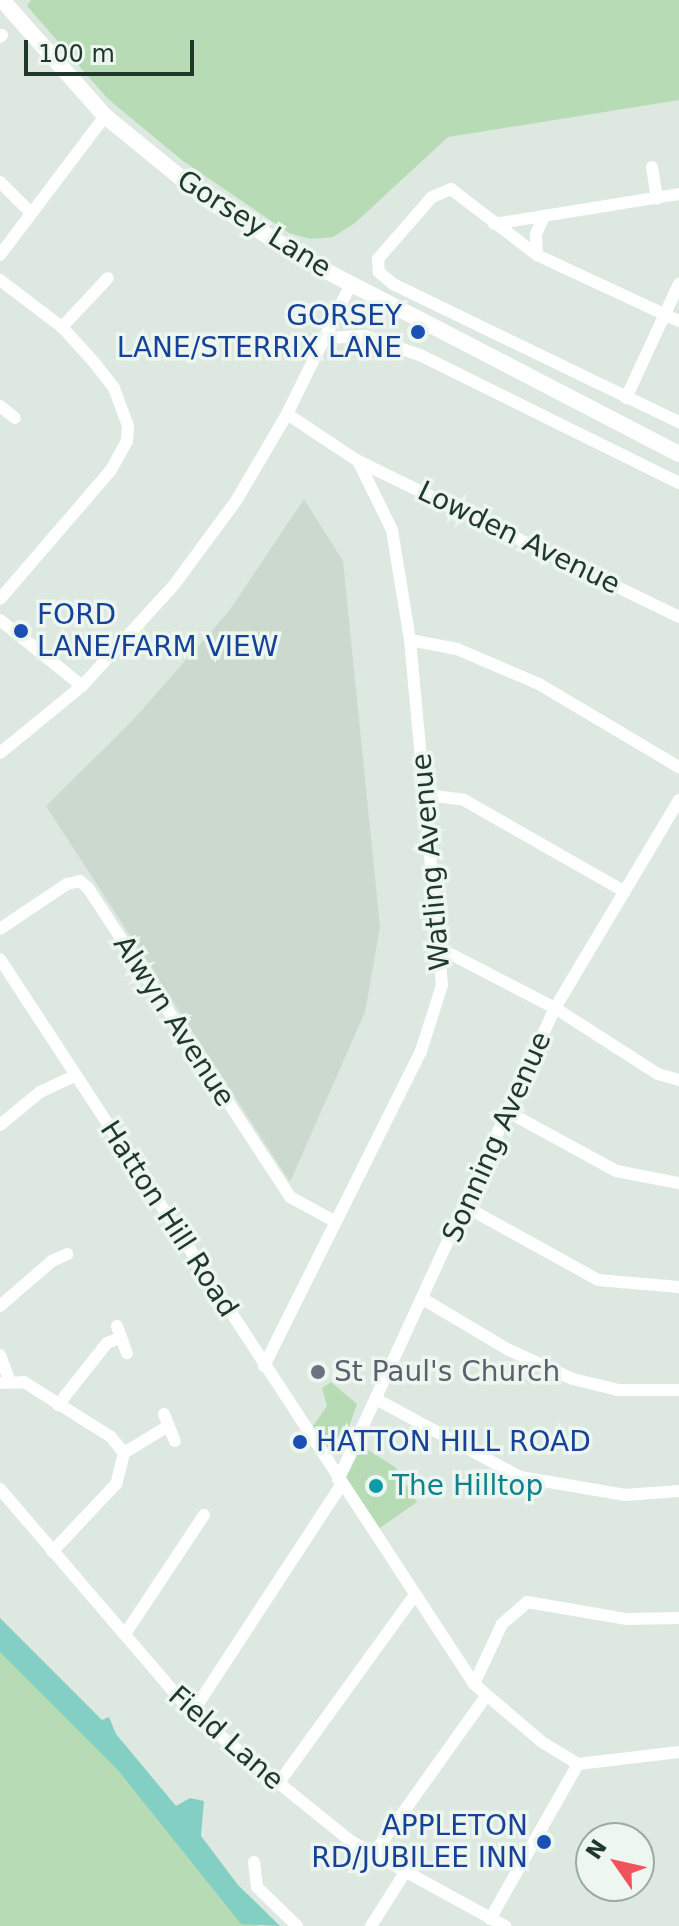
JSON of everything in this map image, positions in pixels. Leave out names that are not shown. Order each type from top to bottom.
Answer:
[{"type":"main road","name":"Gorsey Lane","points":[[2,0],[105,116],[208,200],[351,284],[679,454]]},
{"type":"street","points":[[0,255],[105,116]]},
{"type":"street","points":[[652,167],[657,199]]},
{"type":"street","points":[[0,182],[31,213]]},
{"type":"street","name":"Gorsey Lane","points":[[494,224],[457,190],[440,191],[383,248],[378,265],[393,284],[679,422]]},
{"type":"street","points":[[494,224],[679,194]]},
{"type":"street","points":[[537,255],[536,234],[544,216]]},
{"type":"street","points":[[494,224],[537,255],[679,321]]},
{"type":"street","points":[[62,327],[108,278]]},
{"type":"street","points":[[0,280],[62,327],[114,388],[126,409],[127,441],[111,470],[0,599]]},
{"type":"street","points":[[0,753],[82,686],[174,585],[236,501],[287,414],[351,284]]},
{"type":"street","points":[[626,398],[679,284]]},
{"type":"street","points":[[324,338],[365,336],[420,355],[679,483]]},
{"type":"street","points":[[287,414],[358,461]]},
{"type":"street","name":"Lowden Avenue","points":[[358,461],[679,617]]},
{"type":"street","name":"Watling Avenue","points":[[264,1366],[421,1051],[442,985],[410,640],[392,530],[358,461]]},
{"type":"street","points":[[0,620],[82,686]]},
{"type":"street","points":[[410,640],[457,649],[539,684],[679,767]]},
{"type":"street","points":[[426,795],[464,800],[625,892]]},
{"type":"street","name":"Sonning Avenue","points":[[192,1713],[340,1482],[555,1008],[679,800]]},
{"type":"street","name":"Alwyn Avenue","points":[[0,929],[67,884],[80,881],[290,1197],[336,1222]]},
{"type":"street","points":[[441,949],[555,1008],[632,1059],[679,1080]]},
{"type":"street","name":"Hatton Hill Road","points":[[0,959],[474,1684],[542,1742],[578,1764]]},
{"type":"street","points":[[0,1125],[40,1092],[76,1075]]},
{"type":"street","points":[[508,1112],[616,1171],[679,1183]]},
{"type":"street","points":[[466,1207],[598,1280],[679,1287]]},
{"type":"street","points":[[0,1306],[52,1261],[68,1254]]},
{"type":"street","points":[[423,1299],[519,1355],[573,1379],[618,1390],[679,1390]]},
{"type":"street","points":[[58,1405],[117,1332],[127,1353]]},
{"type":"street","points":[[0,1355],[5,1382],[24,1382],[111,1437],[124,1453]]},
{"type":"street","points":[[376,1399],[520,1477],[625,1495],[679,1491]]},
{"type":"street","points":[[164,1414],[165,1428],[175,1441]]},
{"type":"street","points":[[52,1552],[116,1484],[124,1453],[165,1428]]},
{"type":"street","name":"Field Lane","points":[[0,1489],[192,1713],[372,1856],[505,1926]]},
{"type":"street","points":[[125,1634],[204,1515]]},
{"type":"street","points":[[278,1784],[414,1596]]},
{"type":"street","points":[[474,1684],[502,1624],[527,1602],[626,1619],[679,1618]]},
{"type":"street","points":[[372,1856],[486,1696]]},
{"type":"street","points":[[490,1919],[578,1764],[679,1752]]},
{"type":"street","points":[[254,1862],[257,1887],[297,1926]]},
{"type":"street","points":[[371,1926],[404,1874]]},
{"type":"shaded area","points":[[304,499],[343,561],[380,927],[365,1012],[290,1182],[46,806],[132,721],[229,611]]},
{"type":"green space","points":[[31,0],[679,0],[679,100],[448,137],[355,223],[333,237],[310,239],[289,233],[183,161],[108,99],[27,6]]},
{"type":"green space","points":[[331,1382],[357,1404],[342,1447],[331,1452],[313,1426],[327,1406],[322,1388]]},
{"type":"green space","points":[[362,1446],[395,1467],[417,1502],[380,1528],[346,1478]]},
{"type":"green space","points":[[0,1633],[259,1926],[0,1926]]},
{"type":"water","points":[[0,1618],[102,1720],[109,1717],[116,1734],[176,1806],[190,1798],[204,1801],[201,1836],[238,1885],[280,1926],[241,1924],[117,1769],[0,1652]]},
{"type":"place","name":"GORSEY LANE/STERRIX LANE","points":[[418,332]]},
{"type":"place","name":"FORD LANE/FARM VIEW","points":[[21,631]]},
{"type":"place","name":"St Paul's Church","points":[[318,1372]]},
{"type":"place","name":"HATTON HILL ROAD","points":[[300,1442]]},
{"type":"place","name":"The Hilltop","points":[[376,1486]]},
{"type":"place","name":"APPLETON RD/JUBILEE INN","points":[[544,1842]]}]
